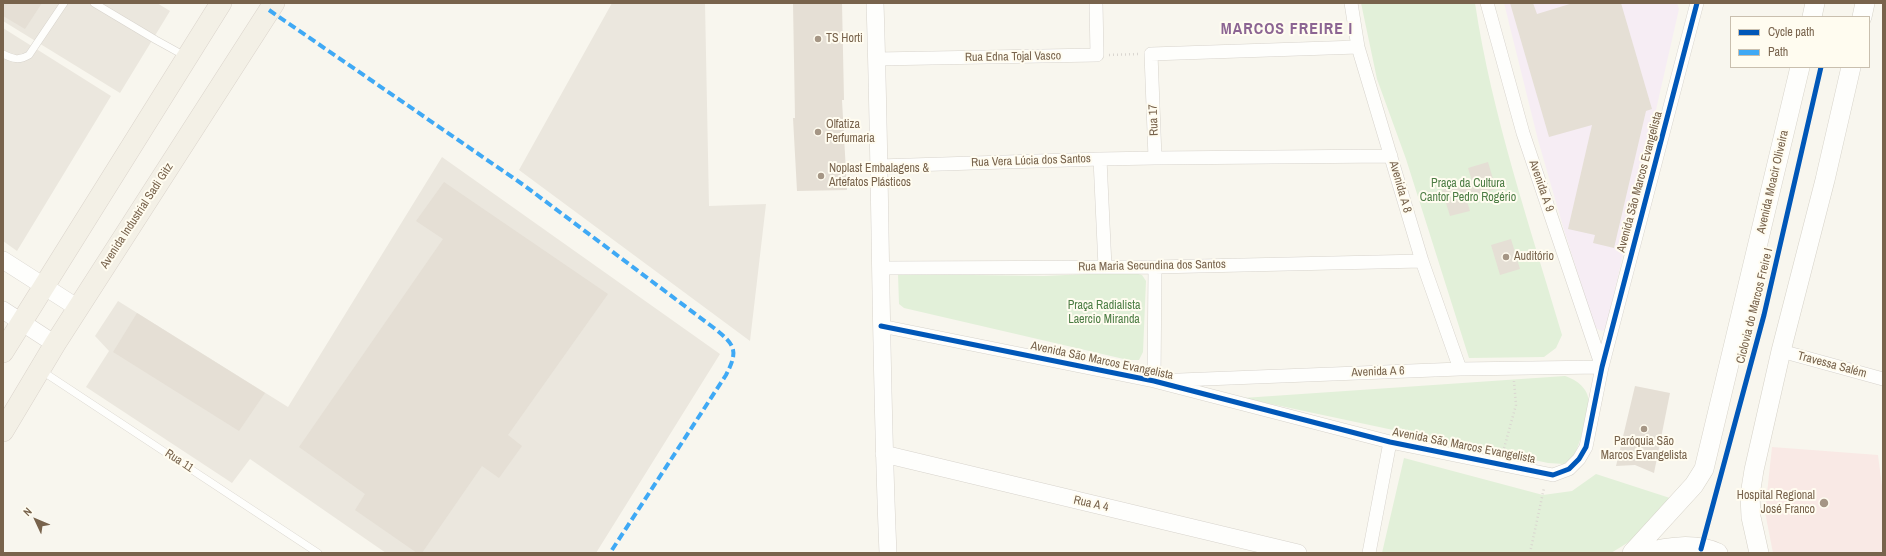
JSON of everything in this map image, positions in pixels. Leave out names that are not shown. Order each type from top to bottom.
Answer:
[{"type":"main road","points":[[3,352],[221,3]]},
{"type":"main road","name":"Avenida Industrial Sadi Gitz","points":[[3,431],[55,344],[274,3]]},
{"type":"main road","points":[[1812,16],[1815,3]]},
{"type":"main road","name":"Avenida Moacir Oliveira","points":[[1632,553],[1690,489],[1704,469],[1800,68]]},
{"type":"main road","points":[[1759,553],[1751,517],[1750,495],[1781,351],[1825,180],[1851,68]]},
{"type":"main road","points":[[1645,553],[1681,546],[1712,550],[1718,553]]},
{"type":"street","points":[[875,3],[882,268],[881,326],[884,454],[888,553]]},
{"type":"street","points":[[1096,3],[1097,56]]},
{"type":"street","name":"Avenida A 8","points":[[1351,3],[1358,46],[1422,261],[1460,369]]},
{"type":"street","name":"Avenida A 9","points":[[1487,3],[1523,133],[1602,367]]},
{"type":"street","name":"Avenida São Marcos Evangelista","points":[[881,326],[1154,381],[1390,442],[1553,475],[1569,469],[1579,459],[1586,447],[1602,367],[1697,3]]},
{"type":"street","points":[[1151,54],[1358,46]]},
{"type":"street","name":"Rua 17","points":[[1151,54],[1155,158]]},
{"type":"street","name":"Rua Edna Tojal Vasco","points":[[877,59],[1097,56]]},
{"type":"street","points":[[1100,159],[1391,156]]},
{"type":"street","name":"Rua Vera Lúcia dos Santos","points":[[879,166],[1100,159],[1105,267]]},
{"type":"street","points":[[3,260],[44,288],[78,308]]},
{"type":"street","name":"Rua Maria Secundina dos Santos","points":[[882,268],[1154,267],[1422,261]]},
{"type":"street","points":[[1154,267],[1154,381]]},
{"type":"street","points":[[3,310],[55,344]]},
{"type":"street","name":"Travessa Salém","points":[[1781,351],[1883,379]]},
{"type":"street","name":"Avenida A 6","points":[[1154,381],[1460,369],[1602,367]]},
{"type":"street","points":[[1370,553],[1390,442]]},
{"type":"street","name":"Rua A 4","points":[[884,454],[1298,553]]},
{"type":"lane","points":[[3,54],[11,59],[22,59],[29,55],[64,3]]},
{"type":"lane","points":[[94,3],[187,57]]},
{"type":"lane","name":"Rua 11","points":[[40,370],[318,553]]},
{"type":"path","points":[[1097,56],[1151,54]]},
{"type":"path","points":[[1499,464],[1516,405],[1513,368]]},
{"type":"path","points":[[1530,553],[1547,473]]},
{"type":"shaded area","points":[[3,3],[157,3],[170,11],[120,93],[3,21]]},
{"type":"shaded area","points":[[612,3],[705,3],[709,206],[766,204],[750,341],[519,170]]},
{"type":"shaded area","points":[[1504,3],[1677,3],[1679,9],[1606,329],[1602,331],[1595,328],[1564,230],[1538,140]]},
{"type":"shaded area","points":[[3,28],[111,96],[17,251],[3,241]]},
{"type":"shaded area","points":[[442,157],[720,354],[596,553],[386,553],[250,459],[232,483],[86,387],[109,351],[95,336],[118,301],[288,407]]},
{"type":"shaded area","name":"Hospital Regional José Franco","points":[[1772,447],[1878,455],[1883,494],[1883,553],[1773,553],[1765,512]]},
{"type":"green space","name":"Praça da Cultura Cantor Pedro Rogério","points":[[1361,3],[1475,3],[1491,87],[1502,129],[1562,335],[1556,348],[1544,357],[1469,358],[1406,159],[1377,79]]},
{"type":"green space","name":"Praça Radialista Laercio Miranda","points":[[1131,272],[1142,275],[1146,281],[1143,352],[1139,360],[1128,360],[904,308],[899,304],[898,274],[1044,276]]},
{"type":"green space","points":[[1565,376],[1581,385],[1587,393],[1589,407],[1578,446],[1573,456],[1564,464],[1548,463],[1243,398]]},
{"type":"green space","points":[[1404,458],[1543,495],[1572,491],[1596,474],[1673,499],[1637,537],[1611,553],[1382,553]]},
{"type":"building","points":[[3,3],[42,3],[25,29],[3,16]]},
{"type":"building","points":[[793,3],[842,3],[844,100],[842,100],[847,190],[797,191],[793,118],[795,118]]},
{"type":"building","points":[[1510,3],[1533,3],[1537,14],[1573,3],[1621,3],[1652,109],[1646,111],[1614,248],[1593,243],[1595,235],[1568,229],[1592,125],[1549,137]]},
{"type":"building","points":[[1488,162],[1496,189],[1466,198],[1470,211],[1450,216],[1442,190],[1472,181],[1468,168]]},
{"type":"building","points":[[444,182],[608,294],[508,435],[522,446],[499,478],[482,466],[422,553],[417,553],[355,510],[365,494],[299,447],[443,239],[416,221]]},
{"type":"building","name":"Auditório","points":[[1511,239],[1520,269],[1500,275],[1491,245]]},
{"type":"building","points":[[137,313],[265,393],[239,431],[113,352]]},
{"type":"building","name":"Paróquia São Marcos Evangelista","points":[[1635,386],[1670,393],[1654,473],[1635,465],[1616,466]]},
{"type":"marked path","points":[[269,10],[525,186],[714,328],[727,339],[733,348],[733,360],[726,375],[610,553]]},
{"type":"cycle path","points":[[881,326],[1154,381],[1390,442],[1553,475],[1569,469],[1579,459],[1586,447],[1602,367],[1697,3]]},
{"type":"cycle path","name":"Ciclovia do Marcos Freire I","points":[[1701,549],[1764,315],[1821,68]]},
{"type":"place","name":"TS Horti","points":[[818,39]]},
{"type":"place","name":"Olfatiza Perfumaria","points":[[818,132]]},
{"type":"place","name":"Noplast Embalagens & Artefatos Plásticos","points":[[821,176]]},
{"type":"place","name":"Auditório","points":[[1506,257]]},
{"type":"place","name":"Paróquia São Marcos Evangelista","points":[[1644,429]]},
{"type":"place","name":"Hospital Regional José Franco","points":[[1824,503]]},
{"type":"district","name":"MARCOS FREIRE I","points":[[1287,30]]}]
